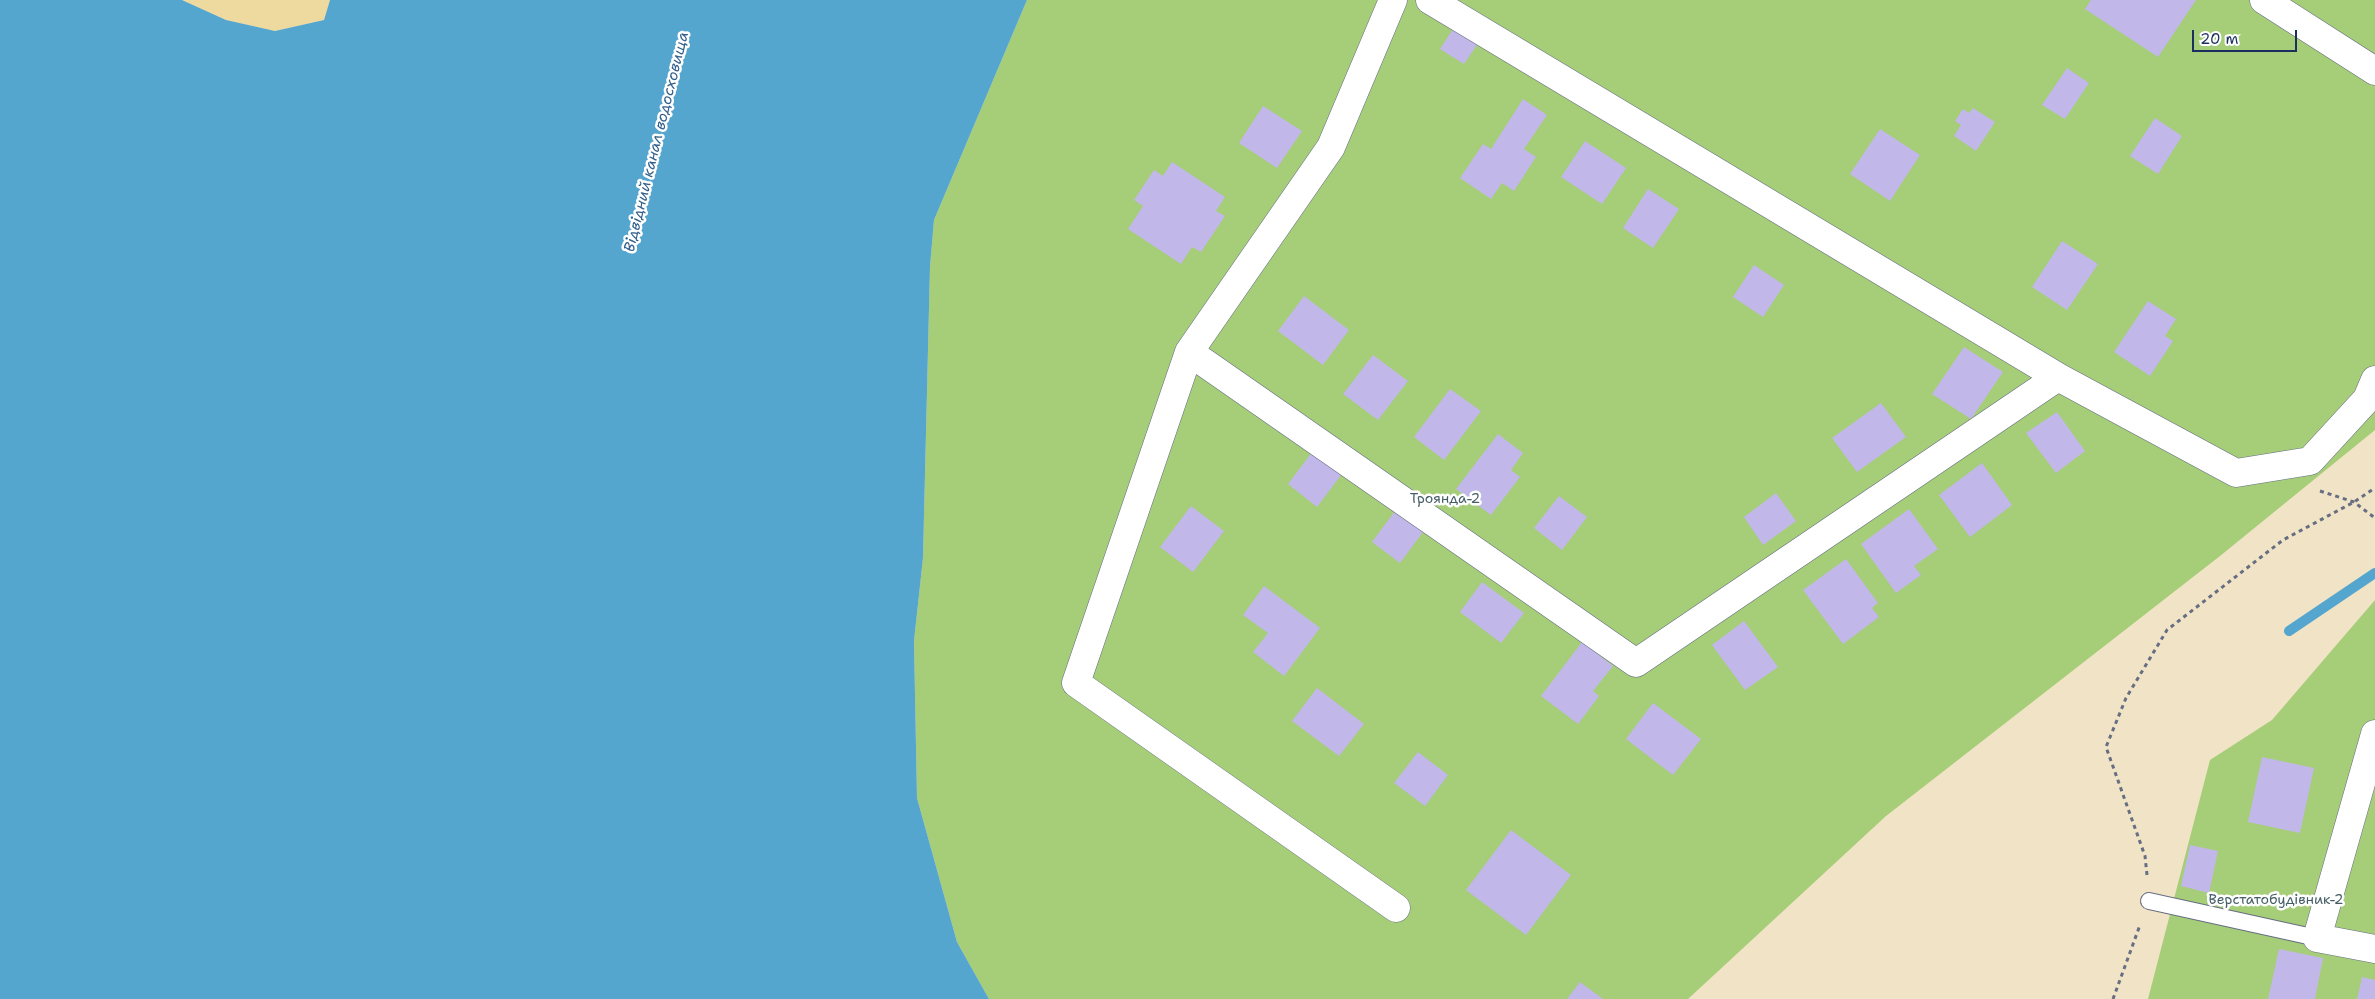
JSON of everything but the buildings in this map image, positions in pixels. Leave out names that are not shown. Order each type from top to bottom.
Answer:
[{"type":"street","points":[[1393,0],[1331,147],[1189,352],[1076,683],[1396,908]]},
{"type":"street","points":[[1430,0],[2058,377],[2236,473],[2310,461],[2367,399],[2375,380]]},
{"type":"street","points":[[2264,0],[2375,71]]},
{"type":"street","points":[[1189,352],[1636,663],[2058,377]]},
{"type":"street","points":[[2375,734],[2317,938],[2375,949]]},
{"type":"lane","points":[[2149,901],[2317,938]]},
{"type":"path","points":[[2112,999],[2149,901],[2145,856],[2106,747],[2126,698],[2167,630],[2283,540],[2354,502],[2375,488]]},
{"type":"path","points":[[2354,502],[2375,518]]},
{"type":"green space","name":"Троянда-2","points":[[1027,0],[2375,0],[2375,430],[2220,556],[1886,816],[1688,999],[989,999],[957,942],[917,798],[914,641],[923,558],[930,267],[934,220]]},
{"type":"green space","name":"Верстатобудівник-2","points":[[2375,600],[2375,999],[2148,999],[2210,760],[2272,720]]},
{"type":"sand","points":[[182,0],[330,0],[324,20],[275,31],[226,20]]},
{"type":"water","name":"Відвідний канал водосховища","points":[[0,0],[182,0],[226,20],[275,31],[324,20],[330,0],[1027,0],[934,220],[930,267],[923,558],[914,641],[917,798],[957,942],[989,999],[0,999]]},
{"type":"waterway","points":[[2289,631],[2375,573]]}]
